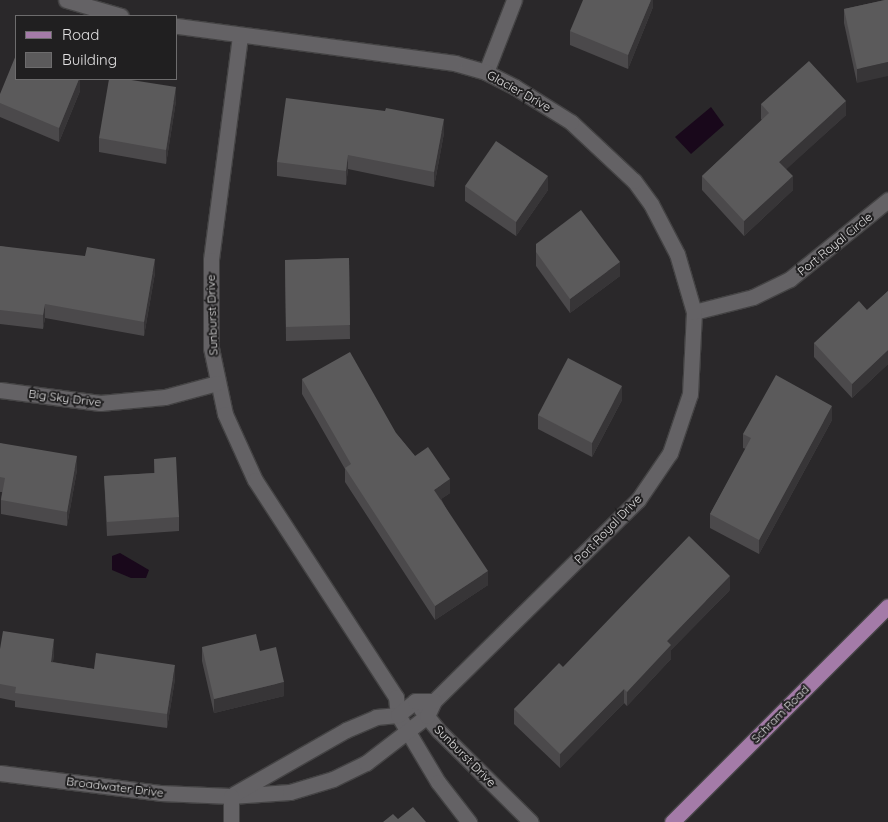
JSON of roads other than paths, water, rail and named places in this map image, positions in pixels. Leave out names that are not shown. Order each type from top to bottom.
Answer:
[{"type":"main road","name":"Schram Road","points":[[672,822],[888,606]]},
{"type":"street","points":[[66,0],[118,15]]},
{"type":"street","points":[[486,72],[514,0]]},
{"type":"street","name":"Glacier Drive","points":[[178,26],[240,36],[427,57],[486,72],[571,122],[634,181],[651,204],[677,254],[694,312]]},
{"type":"street","name":"Sunburst Drive","points":[[240,36],[211,260],[211,348],[217,383],[237,445],[255,480],[396,697],[398,714],[438,782],[469,822]]},
{"type":"street","name":"Port Royal Circle","points":[[694,312],[753,297],[790,279],[888,200]]},
{"type":"street","name":"Port Royal Drive","points":[[427,716],[434,701],[616,523],[656,477],[682,426],[690,394],[694,312]]},
{"type":"street","name":"Big Sky Drive","points":[[0,390],[100,403],[165,397],[217,383]]},
{"type":"street","points":[[396,697],[415,702],[434,701]]},
{"type":"street","points":[[231,822],[231,796],[346,730],[376,717],[398,714],[415,702]]},
{"type":"street","name":"Sunburst Drive","points":[[415,702],[438,731],[531,822]]},
{"type":"street","name":"Broadwater Drive","points":[[0,773],[160,793],[231,796],[290,792],[333,779],[366,764],[427,716]]}]
